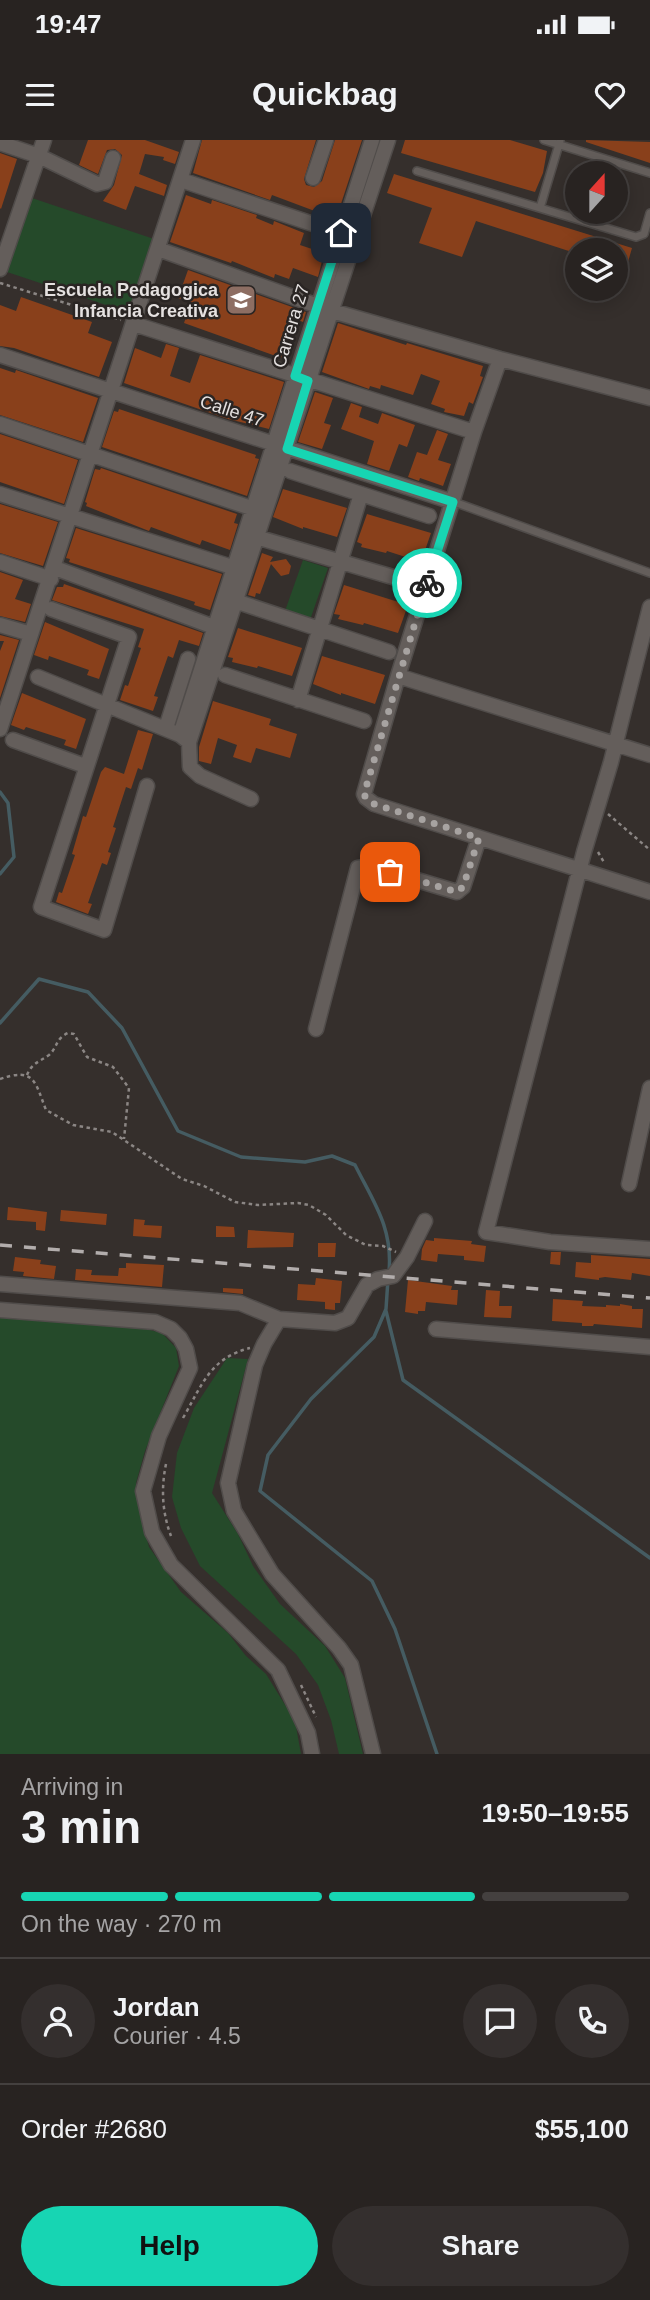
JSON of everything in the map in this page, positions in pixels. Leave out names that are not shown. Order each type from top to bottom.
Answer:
[{"type":"street","points":[[0,269],[44,140]]},
{"type":"street","points":[[0,729],[5,694],[53,573],[69,516],[193,140]]},
{"type":"street","points":[[313,178],[327,140]]},
{"type":"street","name":"Carrera 27","points":[[250,535],[302,378],[318,304],[372,140]]},
{"type":"street","points":[[302,378],[332,311],[388,140]]},
{"type":"street","points":[[0,143],[39,156],[97,184],[105,181],[113,158]]},
{"type":"street","points":[[181,180],[356,239]]},
{"type":"street","points":[[158,249],[332,311],[650,398]]},
{"type":"street","points":[[134,324],[474,432]]},
{"type":"street","name":"Calle 47","points":[[0,355],[453,502]]},
{"type":"street","points":[[500,359],[474,432],[398,676],[364,789],[366,798],[374,804],[650,892]]},
{"type":"street","points":[[0,424],[258,510]]},
{"type":"street","points":[[290,471],[429,516]]},
{"type":"street","points":[[0,494],[232,567]]},
{"type":"street","points":[[298,700],[361,494]]},
{"type":"street","points":[[250,535],[410,582]]},
{"type":"street","points":[[250,535],[232,567],[230,600],[214,627],[184,738],[190,767],[200,776],[251,799]]},
{"type":"street","points":[[184,738],[250,535]]},
{"type":"street","points":[[0,562],[53,573],[214,627]]},
{"type":"street","points":[[230,600],[389,652]]},
{"type":"street","points":[[650,607],[486,1232],[550,1242],[650,1249]]},
{"type":"street","points":[[51,609],[129,637],[41,907],[104,930],[147,786]]},
{"type":"street","points":[[0,625],[31,634]]},
{"type":"street","points":[[166,728],[188,659]]},
{"type":"street","points":[[225,675],[364,722]]},
{"type":"street","points":[[398,676],[650,755]]},
{"type":"street","points":[[38,677],[166,728],[184,738]]},
{"type":"street","points":[[13,740],[85,766]]},
{"type":"street","points":[[316,1029],[358,868],[370,866],[457,892],[463,887],[479,838]]},
{"type":"street","points":[[629,1184],[650,1088]]},
{"type":"street","points":[[0,1284],[240,1303],[279,1319],[342,1322],[348,1318],[368,1285],[378,1279],[393,1276],[407,1257],[425,1221]]},
{"type":"street","points":[[0,1310],[155,1322],[172,1329],[180,1338],[186,1349],[190,1368],[159,1436],[143,1490],[152,1532],[171,1565],[278,1670],[309,1732],[312,1754]]},
{"type":"street","points":[[279,1319],[255,1365],[228,1483],[234,1511],[272,1574],[351,1665],[373,1754]]},
{"type":"street","points":[[436,1329],[650,1347]]},
{"type":"lane","points":[[544,140],[559,142],[650,173]]},
{"type":"lane","points":[[540,208],[559,142]]},
{"type":"lane","points":[[417,171],[636,237],[641,237],[648,227],[650,213]]},
{"type":"lane","points":[[453,502],[650,573]]},
{"type":"path","points":[[0,283],[134,324]]},
{"type":"path","points":[[608,814],[650,850]]},
{"type":"path","points":[[597,851],[606,865]]},
{"type":"path","points":[[27,1075],[31,1066],[50,1054],[59,1037],[68,1032],[74,1034],[87,1057],[113,1067],[129,1088],[124,1139]]},
{"type":"path","points":[[0,1079],[13,1074],[27,1075],[36,1081],[46,1110],[73,1125],[112,1132],[182,1179],[204,1186],[234,1202],[309,1205],[326,1215],[346,1234],[366,1245],[383,1246],[407,1257]]},
{"type":"path","points":[[178,1426],[220,1360],[231,1353],[264,1344]]},
{"type":"path","points":[[167,1458],[162,1481],[163,1507],[174,1543]]},
{"type":"path","points":[[299,1684],[316,1714],[319,1727]]},
{"type":"green space","points":[[29,197],[157,240],[133,314],[4,271]]},
{"type":"green space","points":[[303,560],[328,568],[310,620],[285,611]]},
{"type":"green space","points":[[0,1314],[142,1328],[162,1333],[176,1348],[179,1366],[145,1451],[136,1483],[140,1514],[149,1547],[181,1592],[228,1633],[246,1656],[266,1674],[295,1721],[301,1754],[0,1754]]},
{"type":"green space","points":[[227,1358],[248,1359],[212,1493],[238,1534],[253,1566],[280,1604],[325,1646],[345,1678],[363,1754],[339,1754],[331,1720],[318,1685],[296,1654],[200,1566],[181,1528],[172,1497],[177,1453],[194,1408]]},
{"type":"building","points":[[88,140],[145,140],[179,152],[175,164],[163,160],[164,157],[145,154],[139,174],[167,185],[164,196],[135,186],[126,210],[103,201],[114,185],[122,155],[115,149],[107,150],[98,174],[79,165]]},
{"type":"building","points":[[202,140],[316,140],[304,179],[306,185],[314,187],[322,181],[335,140],[362,140],[336,219],[272,195],[270,200],[193,173]]},
{"type":"building","points":[[405,140],[510,140],[547,151],[543,173],[535,192],[401,153]]},
{"type":"building","points":[[586,142],[650,142],[650,163]]},
{"type":"building","points":[[0,153],[17,159],[1,209],[0,208]]},
{"type":"building","points":[[394,174],[600,238],[565,238],[565,250],[476,221],[462,257],[419,243],[432,208],[387,193]]},
{"type":"building","points":[[186,195],[211,204],[212,200],[257,215],[256,218],[273,225],[274,221],[304,233],[300,245],[324,253],[318,277],[293,268],[289,279],[275,274],[274,278],[232,261],[231,263],[170,242]]},
{"type":"building","points":[[188,270],[306,312],[303,322],[294,318],[286,343],[286,347],[291,349],[287,360],[184,323],[191,302],[178,298]]},
{"type":"building","points":[[21,297],[92,322],[88,333],[112,342],[99,377],[14,348],[0,346],[0,305],[16,311]]},
{"type":"building","points":[[338,323],[483,366],[480,376],[483,377],[473,404],[469,402],[464,416],[444,412],[445,409],[431,404],[440,381],[421,374],[413,395],[381,385],[380,389],[370,386],[369,389],[322,372]]},
{"type":"building","points":[[166,344],[179,348],[170,376],[190,383],[200,355],[284,382],[269,429],[228,419],[124,383],[135,348],[161,358]]},
{"type":"building","points":[[0,368],[15,373],[16,370],[98,398],[83,442],[0,415]]},
{"type":"building","points":[[315,392],[333,398],[324,423],[331,425],[322,449],[298,442]]},
{"type":"building","points":[[351,403],[362,407],[359,417],[378,424],[382,413],[415,425],[407,447],[399,444],[389,471],[367,464],[374,441],[341,429]]},
{"type":"building","points":[[119,409],[256,455],[255,458],[259,459],[247,496],[102,447],[114,411],[118,412]]},
{"type":"building","points":[[437,430],[448,434],[438,460],[451,464],[443,486],[408,477],[417,452],[427,455]]},
{"type":"building","points":[[0,434],[78,460],[64,504],[0,482]]},
{"type":"building","points":[[101,468],[237,514],[234,523],[238,524],[230,550],[202,540],[200,545],[151,527],[149,531],[86,506],[95,469]]},
{"type":"building","points":[[283,489],[347,508],[337,537],[303,529],[273,517]]},
{"type":"building","points":[[0,504],[58,522],[43,566],[0,553]]},
{"type":"building","points":[[367,514],[431,533],[421,562],[387,551],[386,553],[361,547],[362,544],[357,542]]},
{"type":"building","points":[[76,528],[222,574],[210,610],[194,605],[195,602],[69,562],[70,559],[66,558]]},
{"type":"building","points":[[262,553],[273,557],[270,562],[286,559],[291,566],[289,574],[281,576],[271,564],[260,594],[256,593],[255,597],[248,595]]},
{"type":"building","points":[[0,572],[23,580],[15,599],[31,604],[25,622],[0,616]]},
{"type":"building","points":[[64,584],[203,633],[199,646],[179,640],[173,658],[168,656],[154,696],[158,697],[153,711],[120,700],[125,685],[128,686],[141,648],[138,647],[144,629],[52,600],[57,587],[63,587]]},
{"type":"building","points":[[344,585],[408,605],[398,633],[338,619],[340,615],[334,614]]},
{"type":"building","points":[[45,622],[109,649],[99,679],[87,675],[89,670],[49,656],[48,660],[34,655]]},
{"type":"building","points":[[238,628],[302,648],[292,676],[232,662],[233,658],[228,657]]},
{"type":"building","points":[[0,635],[19,640],[0,698],[0,651],[4,641],[0,641]]},
{"type":"building","points":[[322,656],[385,675],[375,704],[313,684]]},
{"type":"building","points":[[22,693],[86,719],[76,749],[64,745],[66,740],[11,725]]},
{"type":"building","points":[[213,701],[271,719],[269,725],[297,734],[290,758],[256,748],[251,763],[233,757],[237,745],[218,738],[211,764],[199,761],[199,747]]},
{"type":"building","points":[[138,730],[153,734],[142,770],[138,768],[131,789],[126,787],[113,827],[116,828],[108,852],[111,853],[107,865],[102,863],[88,903],[92,904],[88,914],[56,902],[59,892],[62,893],[75,855],[72,854],[83,816],[86,817],[101,772],[105,767],[124,774]]},
{"type":"building","points":[[8,1207],[47,1212],[45,1231],[36,1230],[36,1222],[7,1220]]},
{"type":"building","points":[[61,1210],[107,1214],[106,1225],[60,1221]]},
{"type":"building","points":[[134,1219],[145,1220],[144,1225],[162,1226],[161,1238],[133,1236]]},
{"type":"building","points":[[216,1226],[234,1227],[235,1237],[216,1237]]},
{"type":"building","points":[[248,1230],[294,1233],[293,1247],[247,1248]]},
{"type":"building","points":[[434,1238],[472,1241],[471,1244],[486,1246],[484,1262],[464,1260],[464,1256],[438,1254],[437,1262],[421,1260],[426,1240],[434,1241]]},
{"type":"building","points":[[318,1243],[336,1243],[335,1257],[318,1257]]},
{"type":"building","points":[[551,1252],[561,1252],[560,1265],[550,1264]]},
{"type":"building","points":[[591,1255],[650,1259],[650,1276],[632,1273],[631,1280],[575,1277],[576,1262],[591,1263]]},
{"type":"building","points":[[15,1257],[41,1260],[40,1264],[56,1266],[54,1279],[23,1276],[24,1272],[13,1271]]},
{"type":"building","points":[[126,1263],[164,1265],[162,1287],[75,1280],[76,1269],[92,1270],[91,1275],[118,1276],[119,1268],[126,1268]]},
{"type":"building","points":[[316,1278],[342,1281],[340,1303],[335,1303],[335,1310],[325,1309],[325,1302],[297,1300],[298,1284],[315,1285]]},
{"type":"building","points":[[408,1280],[452,1286],[451,1290],[458,1290],[457,1305],[426,1302],[425,1311],[418,1311],[418,1314],[405,1312]]},
{"type":"building","points":[[223,1288],[243,1289],[243,1294],[223,1292]]},
{"type":"building","points":[[486,1290],[500,1291],[499,1306],[512,1306],[511,1318],[484,1317]]},
{"type":"building","points":[[553,1299],[583,1301],[582,1306],[606,1307],[620,1304],[632,1306],[632,1309],[643,1309],[642,1328],[594,1324],[582,1326],[582,1323],[552,1321]]},
{"type":"waterway","points":[[0,792],[8,803],[14,857],[0,874]]},
{"type":"waterway","points":[[0,1023],[39,979],[88,992],[122,1028],[178,1131],[241,1157],[305,1162],[332,1156],[355,1165],[381,1216],[388,1242],[389,1272]]},
{"type":"waterway","points":[[388,1279],[386,1309],[374,1337],[311,1399],[268,1455],[260,1491],[372,1581],[395,1629],[437,1754]]},
{"type":"waterway","points":[[386,1311],[403,1380],[650,1558]]},
{"type":"railway","points":[[0,1245],[650,1298]]},
{"type":"way so far","points":[[390,872],[452,892],[461,891],[479,838],[374,804],[364,794],[427,583]]},
{"type":"place","name":"Escuela Pedagogica Infancia Creativa","points":[[241,300]]},
{"type":"route","points":[[341,233],[295,376],[308,381],[287,449],[453,502],[427,583]]}]
